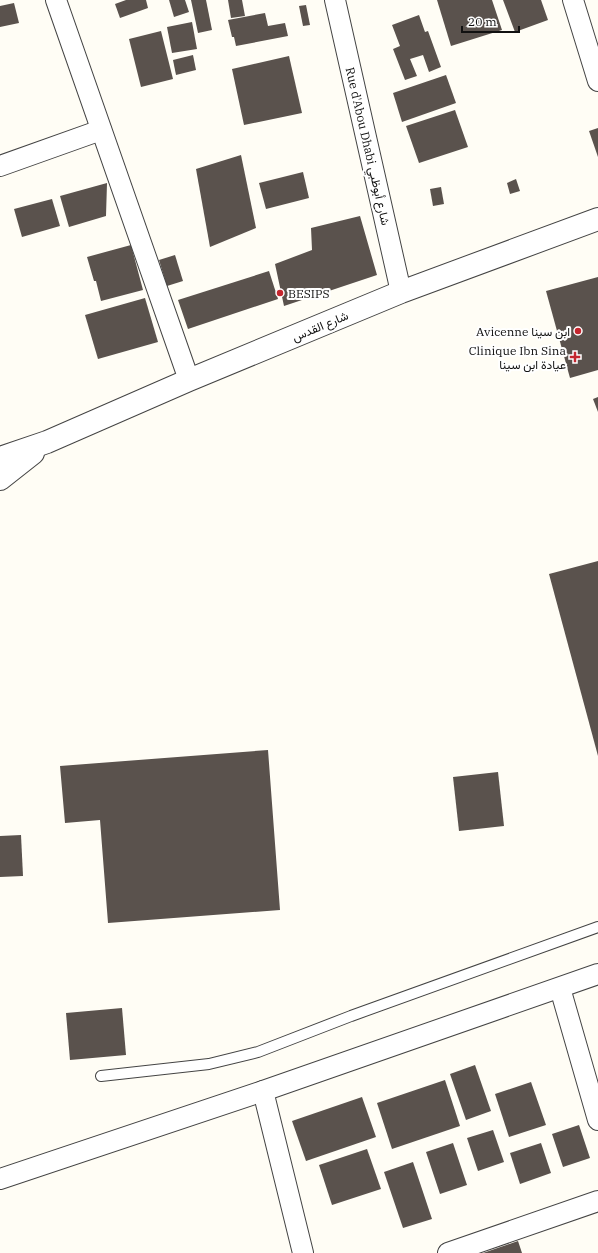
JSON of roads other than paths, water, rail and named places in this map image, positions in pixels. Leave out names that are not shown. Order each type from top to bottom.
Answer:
[{"type":"street","name":"Rue d'Abou Dhabi شارع أبوظبي","points":[[335,0],[401,292]]},
{"type":"street","points":[[573,0],[598,81]]},
{"type":"street","points":[[62,2],[101,130],[189,380]]},
{"type":"street","points":[[0,166],[101,130]]},
{"type":"street","name":"شارع القدس","points":[[47,442],[189,380],[401,292],[598,219]]},
{"type":"street","points":[[0,458],[47,442]]},
{"type":"street","points":[[0,479],[47,442]]},
{"type":"street","points":[[0,1179],[263,1091],[598,974]]},
{"type":"street","points":[[560,988],[598,1120]]},
{"type":"street","points":[[263,1091],[303,1253]]},
{"type":"street","points":[[448,1253],[598,1201]]},
{"type":"lane","points":[[101,1076],[209,1064],[258,1052],[352,1016],[598,927]]},
{"type":"place","name":"BESIPS","points":[[280,293]]},
{"type":"place","name":"Avicenne ابن سينا","points":[[578,331]]},
{"type":"place","name":"Clinique Ibn Sina عيادة ابن سينا","points":[[575,357]]}]
